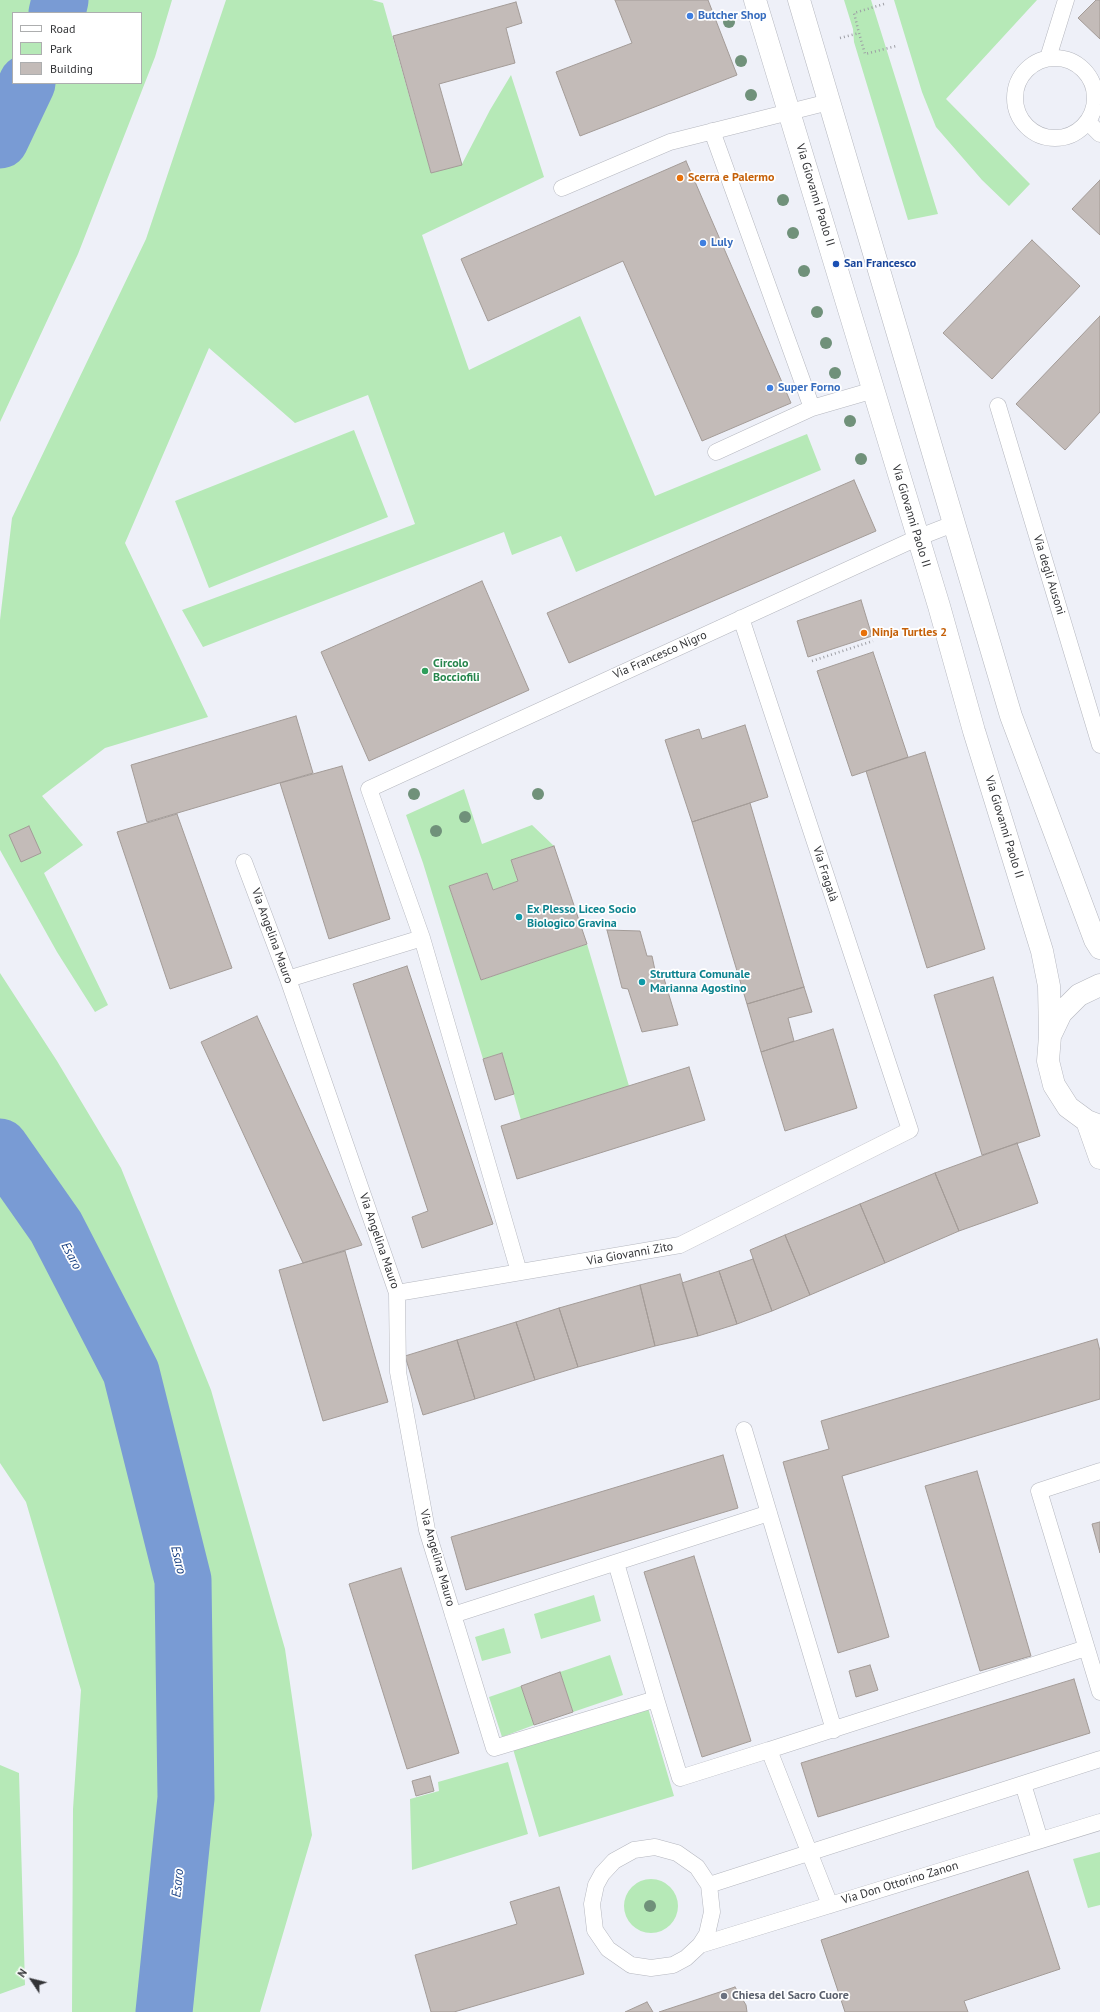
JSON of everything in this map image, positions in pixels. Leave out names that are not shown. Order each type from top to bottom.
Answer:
[{"type":"street","name":"Via Giovanni Paolo II","points":[[755,0],[790,111],[1042,951],[1050,986],[1050,1036],[1048,1061],[1054,1085],[1068,1107],[1094,1124]]},
{"type":"street","points":[[799,0],[1011,716],[1095,940],[1100,948]]},
{"type":"street","points":[[1050,1036],[1061,1013],[1079,995],[1100,985]]},
{"type":"street","points":[[1094,1124],[1100,1158]]},
{"type":"lane","points":[[1048,58],[1066,0]]},
{"type":"lane","points":[[1048,58],[1067,59],[1081,67],[1092,82],[1096,95],[1096,103],[1088,122],[1078,131],[1058,138],[1041,136],[1024,124],[1015,107],[1014,98],[1018,83],[1027,69],[1034,63],[1048,58]]},
{"type":"lane","points":[[562,188],[670,142],[829,102]]},
{"type":"lane","points":[[1088,122],[1100,134]]},
{"type":"lane","points":[[712,131],[812,408]]},
{"type":"lane","points":[[716,452],[812,408],[874,390]]},
{"type":"lane","name":"Via degli Ausoni","points":[[998,406],[1100,745]]},
{"type":"lane","name":"Via Francesco Nigro","points":[[422,938],[369,790],[741,618],[917,538],[953,524]]},
{"type":"lane","name":"Via Fragalà","points":[[741,618],[910,1130]]},
{"type":"lane","name":"Via Angelina Mauro","points":[[244,862],[288,979],[397,1294],[398,1372],[428,1530],[494,1748],[656,1699]]},
{"type":"lane","points":[[288,979],[422,938],[519,1272]]},
{"type":"lane","name":"Via Giovanni Zito","points":[[397,1294],[680,1245],[910,1130]]},
{"type":"lane","points":[[744,1430],[834,1730]]},
{"type":"lane","points":[[1100,1471],[1039,1491],[1100,1692]]},
{"type":"lane","points":[[453,1615],[769,1513]]},
{"type":"lane","points":[[616,1562],[680,1778],[834,1730],[1086,1648]]},
{"type":"lane","points":[[769,1750],[830,1905]]},
{"type":"lane","points":[[708,1885],[1100,1760]]},
{"type":"lane","points":[[1023,1784],[1040,1840]]},
{"type":"lane","name":"Via Don Ottorino Zanon","points":[[700,1945],[1100,1822]]},
{"type":"lane","points":[[654,1847],[677,1853],[697,1867],[708,1885],[712,1912],[706,1934],[700,1945],[686,1958],[673,1965],[651,1968],[631,1965],[608,1949],[596,1930],[592,1904],[596,1885],[602,1874],[614,1861],[634,1850],[654,1847]]},
{"type":"path","points":[[884,4],[854,13],[859,33],[866,54],[896,46]]},
{"type":"path","points":[[840,38],[859,33]]},
{"type":"path","points":[[812,661],[873,641]]},
{"type":"green space","points":[[0,0],[172,0],[155,57],[78,254],[0,422]]},
{"type":"green space","points":[[226,0],[372,0],[383,3],[431,173],[462,164],[490,110],[511,75],[544,177],[422,235],[469,370],[580,316],[655,496],[807,434],[821,470],[576,572],[561,536],[512,555],[504,532],[203,647],[182,610],[415,524],[368,395],[295,423],[209,348],[125,543],[208,717],[105,748],[42,796],[83,845],[44,873],[108,1005],[95,1012],[57,952],[0,850],[0,620],[12,518],[146,239]]},
{"type":"green space","points":[[844,0],[871,0],[938,214],[908,220],[854,42],[853,29]]},
{"type":"green space","points":[[894,0],[1037,0],[946,99],[1030,184],[1009,206],[982,180],[936,127],[922,92]]},
{"type":"green space","points":[[354,430],[388,517],[209,588],[175,501]]},
{"type":"green space","points":[[464,789],[482,844],[532,825],[554,846],[511,860],[518,881],[493,890],[487,873],[449,886],[481,980],[587,944],[629,1086],[521,1120],[502,1053],[483,1059],[423,863],[406,815]]},
{"type":"green space","points":[[0,973],[57,1061],[121,1168],[211,1390],[285,1649],[312,1835],[260,2012],[72,2012],[73,1809],[81,1690],[26,1502],[0,1463]]},
{"type":"green space","points":[[594,1595],[601,1621],[541,1639],[534,1614]]},
{"type":"green space","points":[[504,1628],[511,1653],[482,1661],[475,1637]]},
{"type":"green space","points":[[610,1655],[623,1695],[573,1712],[560,1672]]},
{"type":"green space","points":[[521,1686],[534,1725],[502,1737],[489,1697]]},
{"type":"green space","points":[[648,1708],[674,1796],[539,1837],[513,1749]]},
{"type":"green space","points":[[508,1762],[528,1834],[412,1870],[410,1799],[439,1791],[438,1782]]},
{"type":"green space","points":[[0,1765],[19,1773],[25,1985],[0,1994]]},
{"type":"green space","points":[[1100,1852],[1100,1905],[1088,1908],[1073,1859]]},
{"type":"green space","points":[[651,1879],[661,1881],[670,1887],[676,1896],[678,1906],[676,1916],[670,1925],[661,1931],[651,1933],[641,1931],[632,1925],[626,1916],[624,1906],[626,1896],[632,1887],[641,1881]]},
{"type":"building","points":[[615,0],[708,0],[737,75],[580,136],[556,72],[632,43]]},
{"type":"building","points":[[1096,0],[1100,0],[1100,39],[1078,18]]},
{"type":"building","points":[[516,2],[522,23],[506,28],[515,63],[439,84],[462,165],[431,173],[393,36]]},
{"type":"building","points":[[686,161],[791,403],[702,441],[623,261],[488,321],[461,259]]},
{"type":"building","points":[[1100,180],[1100,235],[1072,209]]},
{"type":"building","points":[[1032,240],[1080,286],[992,379],[943,333]]},
{"type":"building","points":[[1100,316],[1100,412],[1065,450],[1016,404]]},
{"type":"building","points":[[854,480],[876,531],[569,663],[547,613]]},
{"type":"building","name":"Circolo Bocciofili","points":[[482,581],[529,690],[369,761],[321,652]]},
{"type":"building","points":[[861,600],[872,636],[808,657],[797,621]]},
{"type":"building","points":[[873,652],[908,757],[852,776],[817,671]]},
{"type":"building","points":[[296,716],[313,773],[147,822],[131,765]]},
{"type":"building","points":[[745,725],[768,797],[692,822],[665,740],[699,729],[702,739]]},
{"type":"building","points":[[925,752],[985,949],[927,968],[866,771]]},
{"type":"building","points":[[342,766],[390,919],[329,939],[280,783]]},
{"type":"building","points":[[750,803],[804,987],[747,1004],[692,822]]},
{"type":"building","points":[[177,814],[232,968],[170,989],[117,832]]},
{"type":"building","points":[[29,826],[41,853],[21,862],[9,835]]},
{"type":"building","name":"Ex Plesso Liceo Socio Biologico Gravina","points":[[554,846],[587,944],[481,980],[449,886],[487,873],[493,890],[518,881],[511,860]]},
{"type":"building","name":"Struttura Comunale Marianna Agostino","points":[[607,930],[640,931],[647,956],[652,956],[656,975],[663,975],[678,1025],[642,1032],[628,989],[622,988]]},
{"type":"building","points":[[407,966],[493,1224],[422,1248],[412,1217],[428,1211],[353,984]]},
{"type":"building","points":[[993,977],[1040,1136],[982,1155],[934,995]]},
{"type":"building","points":[[804,987],[812,1012],[788,1018],[794,1041],[761,1052],[747,1004]]},
{"type":"building","points":[[257,1016],[362,1245],[303,1263],[201,1042]]},
{"type":"building","points":[[833,1029],[857,1108],[785,1131],[761,1052]]},
{"type":"building","points":[[502,1053],[514,1094],[495,1100],[483,1059]]},
{"type":"building","points":[[689,1067],[705,1120],[517,1179],[501,1126]]},
{"type":"building","points":[[1017,1143],[1038,1203],[959,1231],[935,1173]]},
{"type":"building","points":[[935,1173],[959,1231],[885,1263],[860,1204]]},
{"type":"building","points":[[860,1204],[885,1263],[810,1295],[785,1235]]},
{"type":"building","points":[[785,1235],[810,1295],[772,1311],[750,1250]]},
{"type":"building","points":[[345,1251],[388,1402],[323,1421],[279,1270]]},
{"type":"building","points":[[753,1259],[772,1311],[737,1324],[719,1271]]},
{"type":"building","points":[[719,1271],[737,1324],[698,1336],[682,1283]]},
{"type":"building","points":[[680,1274],[698,1336],[655,1346],[640,1285]]},
{"type":"building","points":[[640,1285],[655,1346],[578,1367],[559,1308]]},
{"type":"building","points":[[559,1308],[578,1367],[535,1380],[516,1322]]},
{"type":"building","points":[[516,1322],[535,1380],[475,1399],[457,1340]]},
{"type":"building","points":[[1097,1339],[1100,1351],[1100,1399],[842,1476],[889,1637],[838,1653],[783,1462],[829,1449],[821,1421]]},
{"type":"building","points":[[457,1340],[475,1399],[423,1415],[405,1356]]},
{"type":"building","points":[[723,1455],[738,1508],[466,1590],[451,1537]]},
{"type":"building","points":[[977,1471],[1031,1656],[980,1671],[925,1486]]},
{"type":"building","points":[[1100,1522],[1100,1553],[1092,1524]]},
{"type":"building","points":[[694,1556],[751,1741],[702,1757],[644,1572]]},
{"type":"building","points":[[401,1568],[459,1753],[407,1769],[349,1584]]},
{"type":"building","points":[[870,1665],[878,1690],[856,1697],[849,1671]]},
{"type":"building","points":[[560,1672],[573,1712],[534,1725],[521,1686]]},
{"type":"building","points":[[1074,1679],[1090,1733],[818,1817],[801,1763]]},
{"type":"building","points":[[430,1776],[434,1791],[416,1796],[412,1781]]},
{"type":"building","points":[[1028,1871],[1060,1969],[964,2001],[968,2012],[845,2012],[821,1940]]},
{"type":"building","points":[[559,1887],[584,1974],[454,2012],[431,2012],[415,1955],[517,1924],[510,1902]]},
{"type":"building","name":"Chiesa del Sacro Cuore","points":[[735,1987],[746,2005],[747,2012],[659,2012]]},
{"type":"building","points":[[647,2002],[653,2012],[625,2012]]},
{"type":"waterway","name":"Esaro","points":[[57,12],[60,0]]},
{"type":"waterway","name":"Esaro","points":[[0,140],[27,84]]},
{"type":"waterway","name":"Esaro","points":[[0,1147],[56,1227],[131,1372],[183,1580],[186,1798],[164,2012]]},
{"type":"place","name":"Butcher Shop","points":[[690,16]]},
{"type":"place","name":"Scerra e Palermo","points":[[680,178]]},
{"type":"place","name":"Luly","points":[[703,243]]},
{"type":"place","name":"San Francesco","points":[[836,264]]},
{"type":"place","name":"Super Forno","points":[[770,388]]},
{"type":"place","name":"Ninja Turtles 2","points":[[864,633]]},
{"type":"place","name":"Circolo Bocciofili","points":[[425,671]]},
{"type":"place","name":"Ex Plesso Liceo Socio Biologico Gravina","points":[[519,917]]},
{"type":"place","name":"Struttura Comunale Marianna Agostino","points":[[642,982]]},
{"type":"place","name":"Chiesa del Sacro Cuore","points":[[724,1996]]}]
